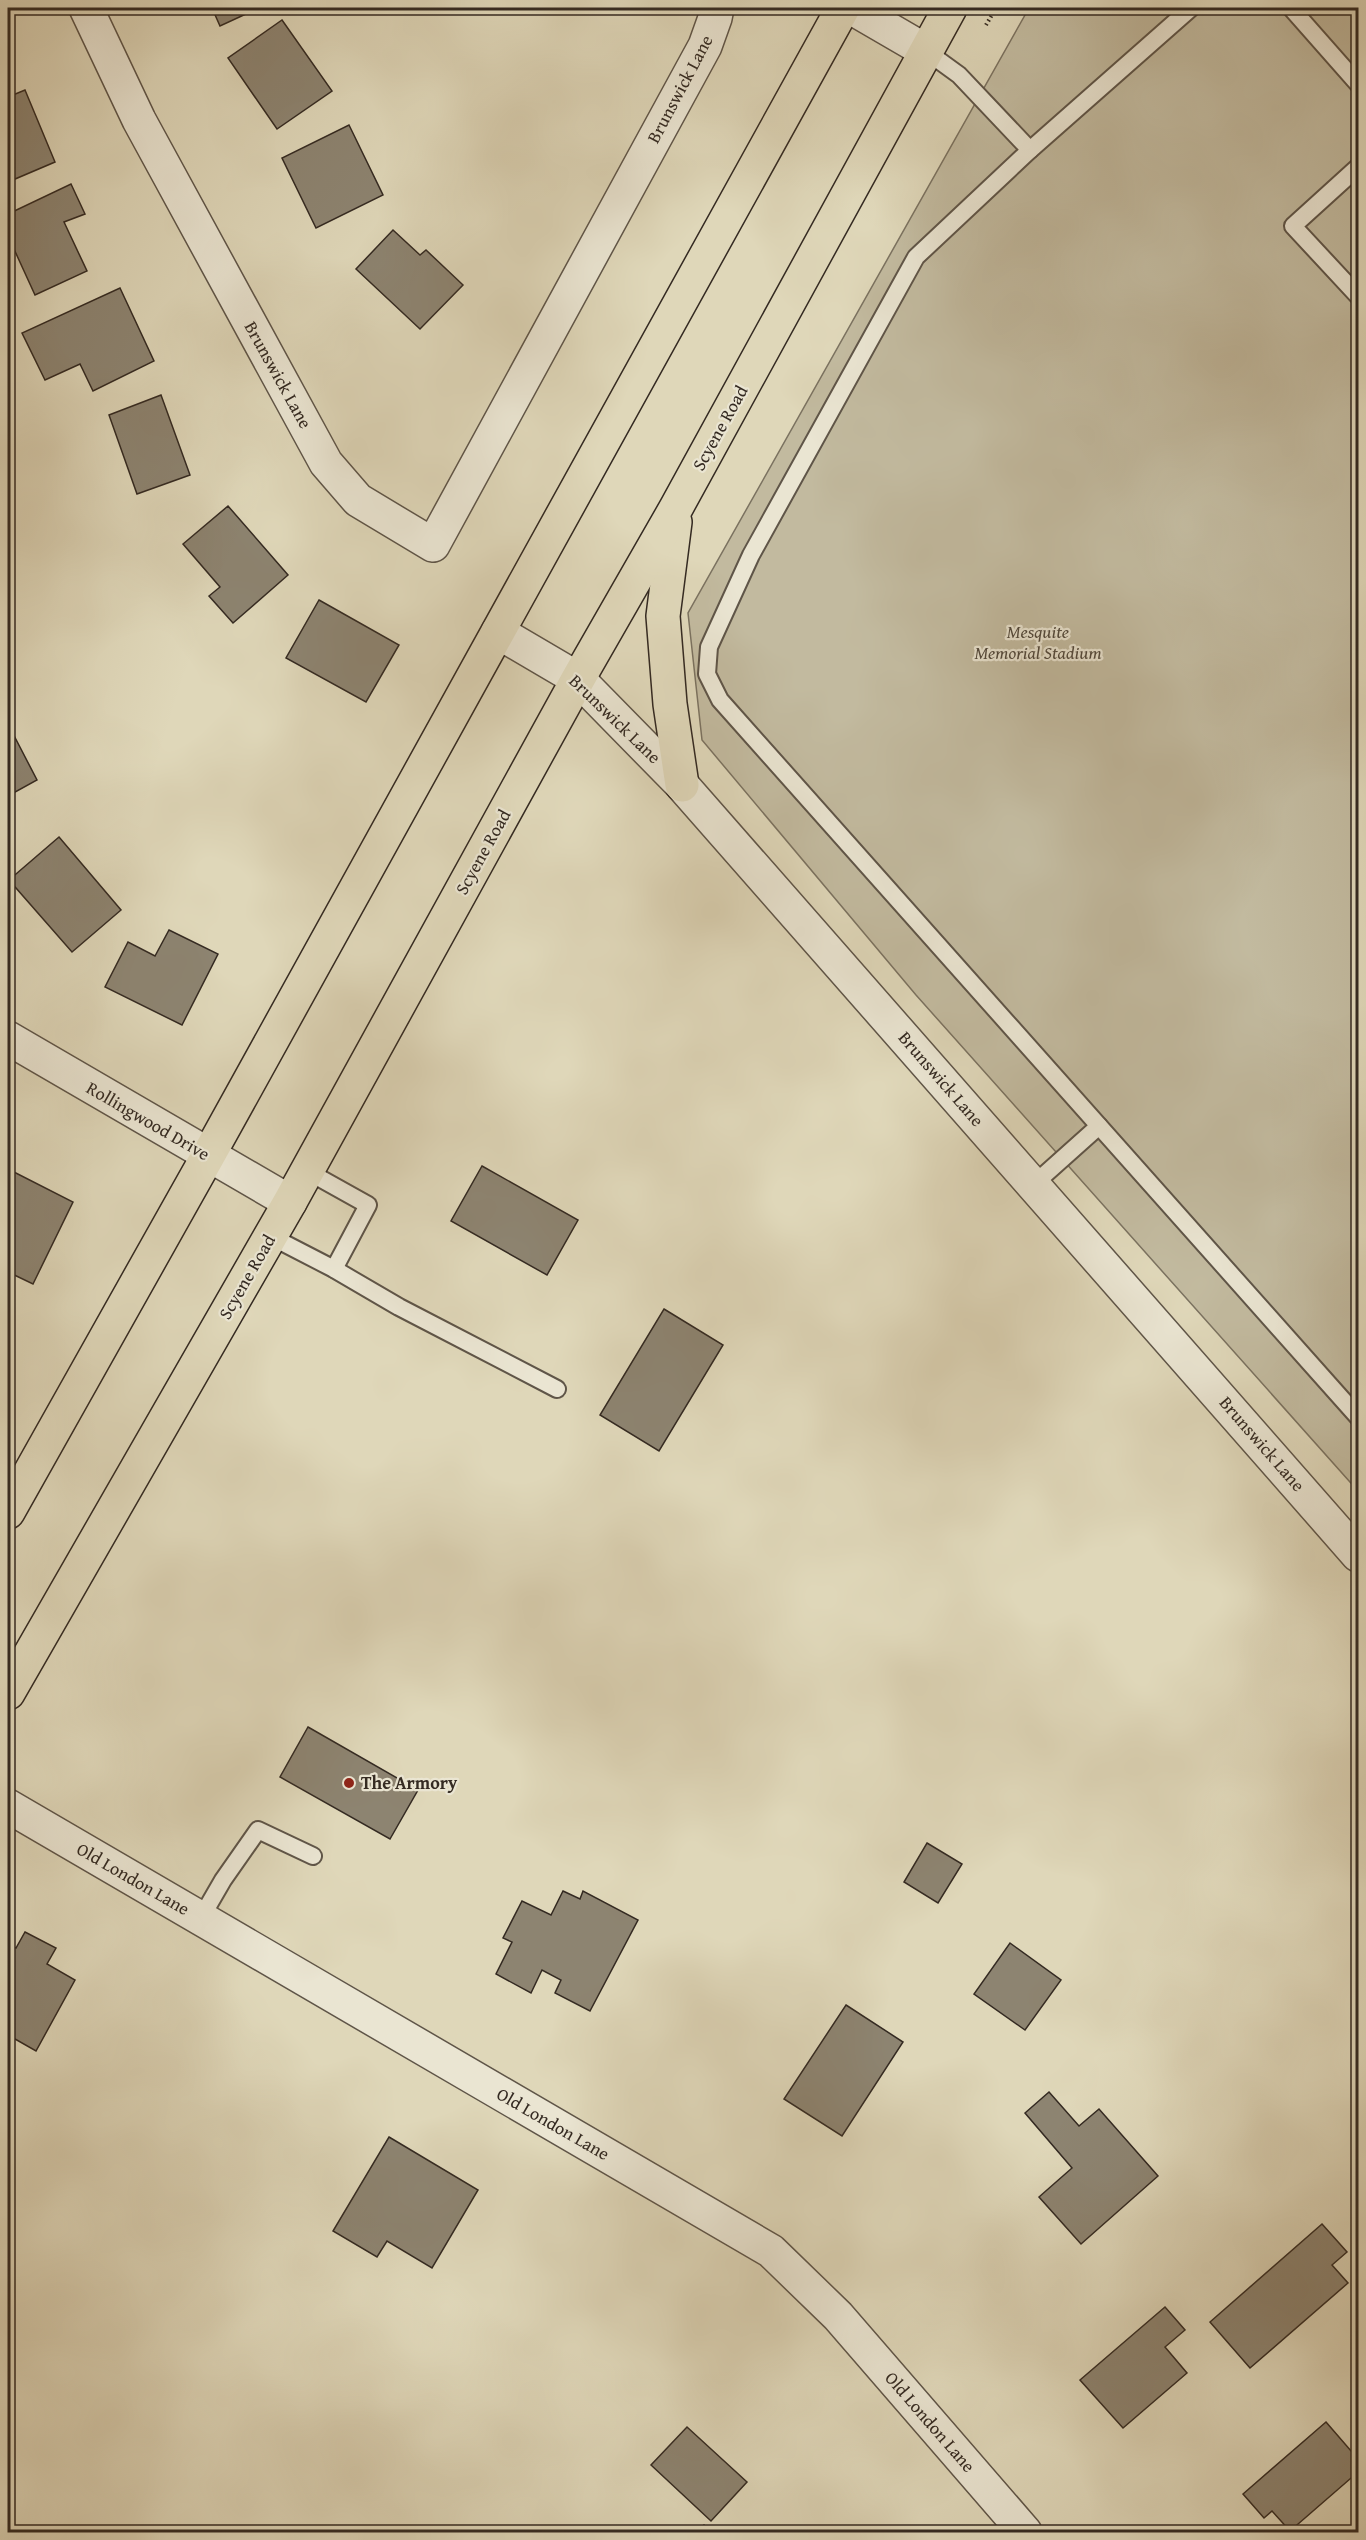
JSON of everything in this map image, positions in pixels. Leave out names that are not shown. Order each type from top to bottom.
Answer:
[{"type":"main road","points":[[8,1512],[208,1156],[843,8]]},
{"type":"main road","name":"Scyene Road","points":[[8,1693],[290,1202],[578,679],[676,508],[950,8]]},
{"type":"main road","points":[[676,508],[663,616],[670,704],[682,785]]},
{"type":"street","name":"Brunswick Lane","points":[[86,8],[139,120],[326,463],[358,500],[433,545],[705,46],[717,8]]},
{"type":"street","points":[[852,8],[926,51]]},
{"type":"street","name":"Brunswick Lane","points":[[498,633],[578,679],[682,785],[1359,1555]]},
{"type":"street","name":"Rollingwood Drive","points":[[8,1038],[290,1202]]},
{"type":"street","name":"Old London Lane","points":[[8,1806],[771,2251],[838,2316],[1025,2532]]},
{"type":"lane","points":[[1191,8],[1030,150],[916,256],[751,555],[709,647],[707,674],[720,700],[1359,1417]]},
{"type":"lane","points":[[1291,8],[1359,84]]},
{"type":"lane","points":[[926,51],[959,75],[1030,150]]},
{"type":"lane","points":[[1359,167],[1293,226],[1359,296]]},
{"type":"lane","points":[[1033,1185],[1100,1126]]},
{"type":"lane","points":[[307,1171],[368,1205],[334,1269]]},
{"type":"lane","points":[[270,1236],[334,1269],[399,1307],[557,1389]]},
{"type":"lane","points":[[201,1918],[223,1880],[258,1830],[313,1856]]},
{"type":"green space","name":"Mesquite Memorial Stadium","points":[[1029,8],[1358,8],[1358,1491],[916,995],[702,740],[688,613]]},
{"type":"building","points":[[212,8],[259,8],[220,26]]},
{"type":"building","points":[[282,20],[332,91],[277,129],[228,58]]},
{"type":"building","points":[[25,90],[55,162],[8,182],[8,97]]},
{"type":"building","points":[[349,125],[383,195],[316,228],[282,158]]},
{"type":"building","points":[[71,184],[85,214],[64,222],[87,271],[35,295],[8,236],[8,214]]},
{"type":"building","points":[[393,230],[420,255],[426,250],[463,285],[420,329],[356,269]]},
{"type":"building","points":[[120,288],[154,361],[93,391],[80,364],[45,380],[22,333]]},
{"type":"building","points":[[161,395],[190,475],[137,494],[109,415]]},
{"type":"building","points":[[228,506],[288,575],[233,623],[209,596],[220,587],[183,544]]},
{"type":"building","points":[[319,600],[399,645],[366,702],[286,658]]},
{"type":"building","points":[[8,724],[37,780],[8,796]]},
{"type":"building","points":[[59,837],[121,910],[72,952],[9,880]]},
{"type":"building","points":[[169,930],[218,954],[182,1025],[105,987],[128,942],[155,956]]},
{"type":"building","points":[[482,1166],[578,1220],[547,1275],[451,1221]]},
{"type":"building","points":[[8,1169],[73,1202],[33,1284],[8,1272]]},
{"type":"building","points":[[664,1309],[723,1345],[659,1451],[600,1415]]},
{"type":"building","name":"The Armory","points":[[308,1727],[418,1790],[390,1839],[280,1777]]},
{"type":"building","points":[[927,1843],[962,1864],[938,1903],[904,1882]]},
{"type":"building","points":[[563,1891],[580,1899],[583,1891],[638,1920],[590,2011],[555,1993],[561,1980],[542,1970],[531,1993],[496,1974],[512,1942],[503,1938],[522,1901],[551,1915]]},
{"type":"building","points":[[25,1932],[56,1948],[47,1964],[75,1980],[36,2051],[8,2035],[8,1954],[12,1946],[16,1948]]},
{"type":"building","points":[[1010,1943],[1061,1980],[1025,2030],[974,1994]]},
{"type":"building","points":[[846,2005],[903,2042],[842,2136],[784,2099]]},
{"type":"building","points":[[1049,2092],[1079,2126],[1099,2109],[1158,2176],[1081,2244],[1039,2197],[1072,2168],[1025,2113]]},
{"type":"building","points":[[389,2137],[478,2190],[432,2268],[387,2241],[377,2257],[333,2231]]},
{"type":"building","points":[[1322,2224],[1347,2252],[1332,2265],[1348,2283],[1250,2368],[1210,2322]]},
{"type":"building","points":[[1165,2307],[1185,2330],[1165,2347],[1187,2373],[1123,2428],[1080,2380]]},
{"type":"building","points":[[1326,2422],[1358,2459],[1358,2472],[1290,2531],[1272,2511],[1264,2518],[1243,2494]]},
{"type":"building","points":[[687,2427],[747,2482],[711,2521],[651,2465]]},
{"type":"building","points":[[704,2525],[711,2532],[695,2532]]},
{"type":"place","name":"The Armory","points":[[349,1783]]}]
